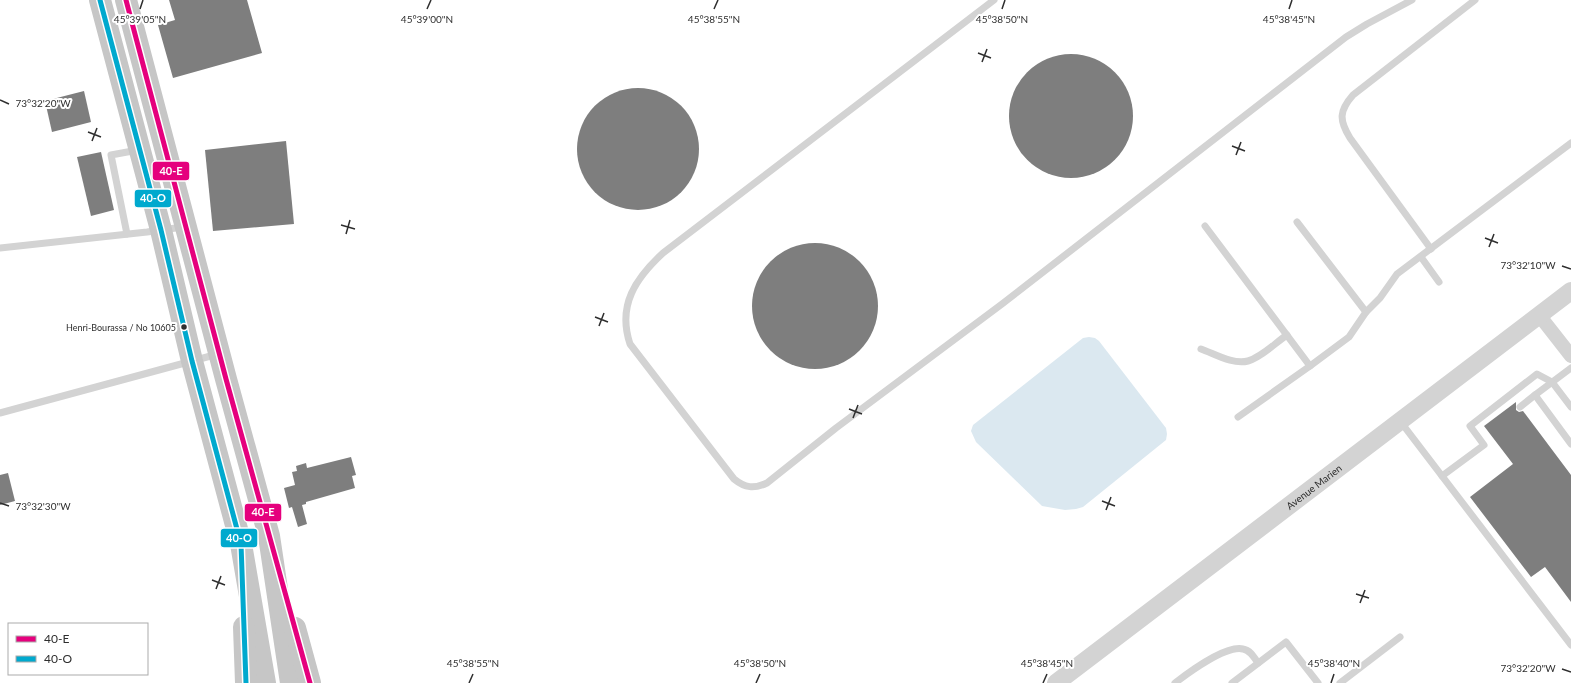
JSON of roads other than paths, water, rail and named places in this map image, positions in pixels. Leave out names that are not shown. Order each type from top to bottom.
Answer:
[{"type":"main road","points":[[100,0],[161,230],[192,361],[242,544],[265,683]]},
{"type":"main road","points":[[126,0],[185,227],[310,683]]},
{"type":"main road","points":[[269,536],[291,683]]},
{"type":"main road","points":[[242,544],[246,683]]},
{"type":"street","name":"Avenue Marien","points":[[1056,683],[1571,291]]},
{"type":"street","points":[[1540,315],[1571,356]]},
{"type":"lane","points":[[994,0],[663,253],[642,275],[632,291],[628,299],[626,322],[627,335],[630,344],[731,475],[740,484],[753,487],[767,483],[836,428],[1002,304],[1346,37],[1412,0]]},
{"type":"lane","points":[[1431,249],[1350,138],[1342,122],[1343,108],[1353,95],[1475,0]]},
{"type":"lane","points":[[1238,417],[1349,337],[1366,312],[1380,298],[1397,274],[1571,143]]},
{"type":"lane","points":[[127,234],[112,156],[140,150]]},
{"type":"lane","points":[[1297,222],[1366,312]]},
{"type":"lane","points":[[1205,226],[1310,366]]},
{"type":"lane","points":[[0,248],[185,227]]},
{"type":"lane","points":[[1420,257],[1439,282]]},
{"type":"lane","points":[[1201,349],[1225,358],[1238,361],[1247,361],[1256,358],[1287,335]]},
{"type":"lane","points":[[0,413],[220,353]]},
{"type":"lane","points":[[1520,407],[1571,368]]},
{"type":"lane","points":[[1442,476],[1484,445],[1470,426],[1537,374],[1552,382],[1571,407]]},
{"type":"lane","points":[[1535,395],[1571,444]]},
{"type":"lane","points":[[1400,421],[1571,645]]},
{"type":"lane","points":[[1340,683],[1400,637]]},
{"type":"lane","points":[[1232,683],[1286,642],[1318,683]]},
{"type":"lane","points":[[1175,683],[1208,660],[1232,649],[1238,648],[1247,650],[1258,663]]},
{"type":"place","name":"Henri-Bourassa / No 10605","points":[[184,327]]}]
